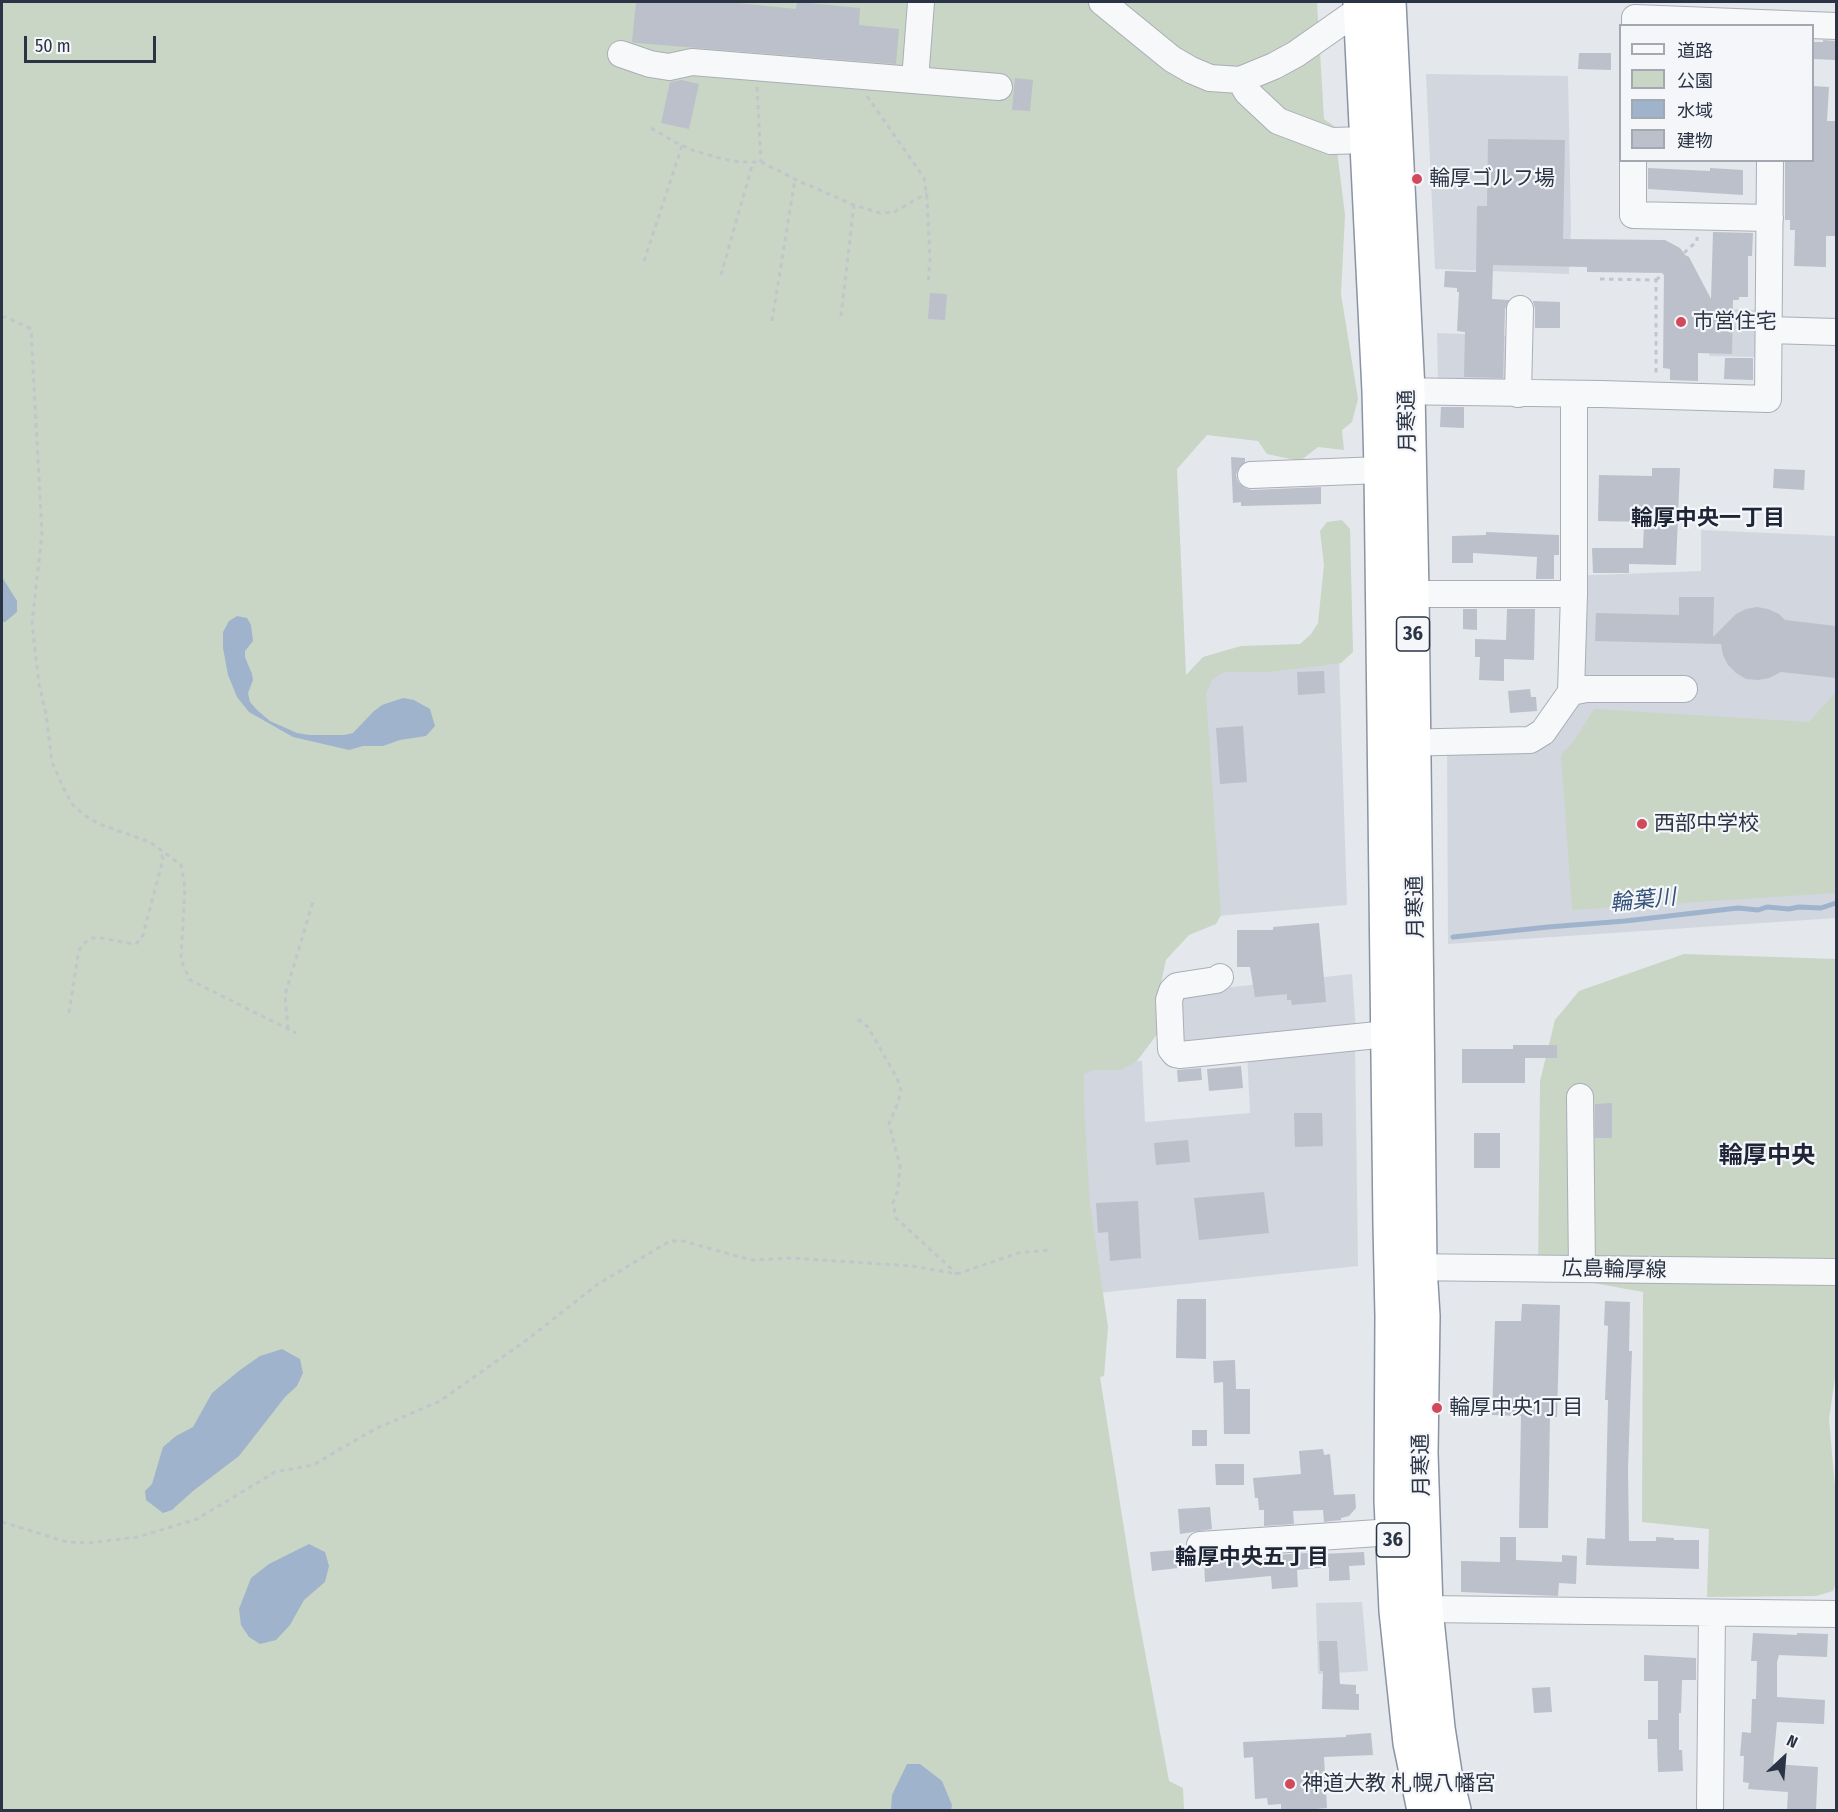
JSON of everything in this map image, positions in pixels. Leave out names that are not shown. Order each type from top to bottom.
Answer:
[{"type":"highway","name":"月寒通","points":[[1370,4],[1367,140],[1394,391],[1381,470],[1398,594]]},
{"type":"highway","name":"月寒通","points":[[1370,4],[1394,391],[1398,594],[1406,1267],[1391,1500],[1393,1532],[1438,1728],[1454,1810]]},
{"type":"highway","name":"月寒通","points":[[1399,743],[1387,1034],[1406,1267],[1423,1316],[1421,1453],[1411,1610],[1410,1743],[1424,1810]]},
{"type":"street","points":[[915,81],[921,2]]},
{"type":"street","points":[[1102,2],[1172,59],[1191,70],[1209,78],[1240,80],[1275,66],[1296,54],[1370,4]]},
{"type":"street","points":[[1635,24],[1635,18],[1752,24]]},
{"type":"street","points":[[1814,26],[1836,26]]},
{"type":"street","points":[[621,54],[650,64],[669,67],[692,62],[999,87]]},
{"type":"street","points":[[1240,80],[1247,92],[1278,121],[1331,141],[1367,140]]},
{"type":"street","points":[[1634,162],[1633,215],[1770,218]]},
{"type":"street","points":[[1394,391],[1768,399],[1770,162]]},
{"type":"street","points":[[1518,394],[1520,309]]},
{"type":"street","points":[[1769,330],[1836,332]]},
{"type":"street","points":[[1399,743],[1530,740],[1543,732],[1571,692],[1575,394]]},
{"type":"street","points":[[1251,475],[1381,470]]},
{"type":"street","points":[[1398,594],[1574,594]]},
{"type":"street","points":[[1571,692],[1586,689],[1684,689]]},
{"type":"street","points":[[1220,977],[1216,980],[1177,986],[1172,992],[1169,1000],[1170,1039],[1171,1049],[1175,1054],[1387,1034]]},
{"type":"street","points":[[1580,1097],[1582,1269]]},
{"type":"street","name":"広島輪厚線","points":[[1406,1267],[1836,1272]]},
{"type":"street","points":[[1200,1545],[1393,1532]]},
{"type":"street","points":[[1411,1610],[1836,1614]]},
{"type":"street","points":[[1710,1810],[1712,1613]]},
{"type":"path","points":[[756,67],[761,162]]},
{"type":"path","points":[[852,75],[924,178],[927,193],[930,259],[928,284]]},
{"type":"path","points":[[651,128],[682,146],[723,159],[761,162],[854,205],[880,213],[894,212],[927,193]]},
{"type":"path","points":[[644,261],[682,146]]},
{"type":"path","points":[[721,275],[753,162]]},
{"type":"path","points":[[772,321],[795,179]]},
{"type":"path","points":[[841,316],[854,205]]},
{"type":"path","points":[[1684,253],[1697,241],[1697,234]]},
{"type":"path","points":[[1600,279],[1656,280],[1664,273]]},
{"type":"path","points":[[1656,280],[1656,396]]},
{"type":"path","points":[[2,317],[31,329],[42,534],[32,623],[52,762],[72,804],[84,815],[99,824],[150,842],[181,865],[185,888],[181,957],[190,980],[296,1033]]},
{"type":"path","points":[[69,1013],[81,946],[92,939],[101,938],[133,944],[137,943],[143,935],[163,859],[160,849]]},
{"type":"path","points":[[288,1029],[285,995],[314,898]]},
{"type":"path","points":[[858,1019],[868,1027],[874,1037],[897,1078],[900,1090],[898,1103],[889,1124],[900,1166],[898,1190],[893,1203],[896,1218],[957,1274]]},
{"type":"path","points":[[2,1522],[67,1542],[88,1543],[138,1537],[197,1519],[275,1472],[313,1465],[375,1429],[440,1401],[528,1340],[598,1284],[670,1241],[683,1241],[751,1260],[792,1258],[912,1266],[957,1274],[1018,1253],[1050,1250]]},
{"type":"shaded area","points":[[1426,74],[1568,76],[1571,225],[1569,274],[1435,269]]},
{"type":"shaded area","points":[[1710,308],[1759,310],[1759,357],[1709,356]]},
{"type":"shaded area","points":[[1437,333],[1512,336],[1512,382],[1438,380]]},
{"type":"shaded area","name":"西部中学校","points":[[1701,530],[1836,536],[1836,918],[1448,944],[1447,731],[1533,728],[1568,687],[1567,576],[1701,571]]},
{"type":"shaded area","points":[[1339,657],[1347,905],[1217,916],[1196,667]]},
{"type":"shaded area","points":[[1352,974],[1356,1032],[1178,1050],[1177,993]]},
{"type":"shaded area","points":[[1355,1042],[1358,1266],[1097,1293],[1073,1063],[1142,1061],[1145,1122],[1250,1113],[1247,1052]]},
{"type":"shaded area","points":[[1362,1602],[1368,1671],[1318,1674],[1316,1603]]},
{"type":"green space","points":[[2,2],[1317,2],[1324,119],[1334,126],[1345,215],[1341,294],[1358,399],[1352,422],[1342,430],[1344,450],[1318,447],[1300,461],[1267,454],[1258,441],[1207,435],[1177,469],[1186,675],[1203,657],[1241,646],[1300,644],[1311,634],[1318,623],[1324,565],[1320,531],[1327,522],[1342,520],[1350,529],[1353,652],[1341,663],[1269,672],[1224,672],[1212,680],[1206,693],[1221,915],[1216,924],[1189,935],[1166,960],[1157,1002],[1158,1033],[1137,1061],[1121,1070],[1092,1070],[1084,1074],[1090,1204],[1108,1327],[1104,1376],[1100,1377],[1135,1598],[1169,1781],[1183,1788],[1184,1810],[2,1810]]},
{"type":"green space","points":[[1836,692],[1836,893],[1572,910],[1561,755],[1574,741],[1594,709],[1809,722]]},
{"type":"green space","points":[[1684,954],[1836,959],[1836,1371],[1829,1419],[1836,1498],[1836,1583],[1833,1591],[1816,1596],[1707,1597],[1709,1529],[1642,1522],[1643,1292],[1538,1273],[1540,1081],[1555,1020],[1579,991]]},
{"type":"water","points":[[2,577],[17,601],[17,612],[5,622],[2,622]]},
{"type":"water","points":[[237,616],[247,618],[251,625],[253,641],[245,651],[253,680],[248,693],[250,702],[270,721],[297,733],[344,735],[353,733],[382,705],[403,698],[414,700],[430,709],[435,726],[426,736],[400,740],[383,746],[363,746],[349,750],[293,737],[249,712],[237,697],[228,675],[223,648],[223,632],[229,621]]},
{"type":"water","points":[[282,1349],[300,1359],[303,1373],[297,1386],[285,1397],[239,1456],[172,1510],[163,1513],[146,1500],[145,1491],[152,1484],[163,1447],[176,1436],[193,1427],[212,1393],[260,1356]]},
{"type":"water","points":[[309,1544],[325,1552],[329,1566],[325,1582],[304,1600],[290,1625],[276,1640],[260,1644],[249,1637],[241,1625],[239,1609],[251,1578],[269,1564]]},
{"type":"water","points":[[907,1764],[920,1764],[942,1781],[952,1805],[951,1810],[891,1810],[892,1795]]},
{"type":"building","points":[[636,2],[728,2],[796,9],[797,2],[860,8],[859,25],[899,29],[896,64],[636,43],[632,42]]},
{"type":"building","points":[[1823,40],[1836,41],[1836,60],[1814,59],[1814,42],[1823,42]]},
{"type":"building","points":[[1579,53],[1611,53],[1611,70],[1578,69]]},
{"type":"building","points":[[1015,78],[1033,80],[1030,111],[1012,110]]},
{"type":"building","points":[[682,80],[699,84],[689,129],[661,123],[670,82]]},
{"type":"building","points":[[1814,86],[1829,87],[1827,121],[1836,121],[1835,236],[1826,236],[1826,267],[1794,266],[1795,230],[1790,230],[1790,220],[1785,220],[1785,162],[1814,162]]},
{"type":"building","points":[[1488,139],[1565,140],[1563,239],[1665,240],[1680,248],[1689,257],[1711,299],[1713,232],[1753,233],[1752,256],[1748,256],[1748,297],[1733,300],[1732,354],[1698,353],[1698,381],[1670,380],[1670,369],[1663,368],[1664,273],[1587,272],[1587,267],[1493,265],[1492,299],[1509,300],[1505,309],[1503,378],[1464,377],[1465,332],[1457,331],[1459,292],[1457,288],[1444,287],[1445,271],[1476,272],[1477,206],[1487,206]]},
{"type":"building","points":[[1648,168],[1743,170],[1743,195],[1648,189]]},
{"type":"building","points":[[930,293],[947,294],[945,320],[928,319]]},
{"type":"building","points":[[1533,301],[1560,302],[1560,328],[1535,328]]},
{"type":"building","points":[[1725,358],[1753,358],[1753,380],[1724,379]]},
{"type":"building","points":[[1441,407],[1464,407],[1464,428],[1440,427]]},
{"type":"building","points":[[1231,457],[1245,458],[1245,462],[1236,475],[1238,482],[1245,488],[1252,490],[1321,487],[1321,504],[1241,506],[1241,502],[1233,503]]},
{"type":"building","points":[[1652,468],[1680,468],[1676,565],[1629,564],[1629,573],[1593,573],[1592,548],[1643,548],[1644,522],[1598,521],[1599,475],[1652,476]]},
{"type":"building","points":[[1774,469],[1805,470],[1804,490],[1773,488]]},
{"type":"building","points":[[1486,532],[1559,535],[1559,555],[1554,555],[1554,579],[1536,579],[1537,557],[1473,553],[1473,563],[1452,563],[1452,536],[1486,535]]},
{"type":"building","points":[[1679,597],[1714,597],[1713,637],[1736,614],[1757,607],[1779,614],[1785,620],[1836,626],[1836,678],[1781,672],[1769,678],[1746,679],[1728,665],[1721,644],[1595,641],[1596,613],[1679,615]]},
{"type":"building","points":[[1463,609],[1477,609],[1477,630],[1463,629]]},
{"type":"building","points":[[1507,609],[1535,609],[1534,660],[1504,659],[1504,681],[1479,680],[1480,657],[1475,657],[1475,639],[1506,640]]},
{"type":"building","points":[[1324,671],[1325,693],[1298,695],[1297,672]]},
{"type":"building","points":[[1530,689],[1531,697],[1536,697],[1537,711],[1510,713],[1508,691]]},
{"type":"building","points":[[1243,726],[1247,782],[1220,784],[1216,728]]},
{"type":"building","points":[[1319,923],[1326,1002],[1292,1005],[1291,1000],[1287,1000],[1287,994],[1255,997],[1250,967],[1237,967],[1237,930],[1273,930],[1273,927]]},
{"type":"building","points":[[1513,1045],[1557,1045],[1557,1058],[1525,1058],[1525,1083],[1462,1083],[1462,1049],[1513,1049]]},
{"type":"building","points":[[1241,1066],[1243,1088],[1209,1091],[1207,1069]]},
{"type":"building","points":[[1201,1068],[1202,1080],[1178,1082],[1177,1070]]},
{"type":"building","points":[[1612,1103],[1612,1138],[1595,1138],[1595,1104]]},
{"type":"building","points":[[1294,1113],[1322,1113],[1323,1146],[1295,1147]]},
{"type":"building","points":[[1474,1133],[1500,1133],[1500,1168],[1474,1168]]},
{"type":"building","points":[[1188,1140],[1190,1162],[1156,1165],[1154,1143]]},
{"type":"building","points":[[1264,1192],[1269,1233],[1199,1240],[1194,1198]]},
{"type":"building","points":[[1138,1201],[1141,1258],[1110,1261],[1108,1232],[1098,1233],[1096,1203]]},
{"type":"building","points":[[1177,1299],[1206,1299],[1206,1359],[1176,1358]]},
{"type":"building","points":[[1605,1301],[1630,1302],[1629,1351],[1632,1351],[1628,1469],[1629,1541],[1656,1541],[1656,1537],[1699,1540],[1699,1569],[1586,1565],[1587,1538],[1605,1539],[1608,1400],[1605,1400],[1608,1326],[1604,1325]]},
{"type":"building","points":[[1522,1304],[1560,1305],[1557,1417],[1550,1417],[1548,1528],[1519,1528],[1521,1416],[1492,1415],[1495,1321],[1521,1321]]},
{"type":"building","points":[[1235,1360],[1236,1389],[1250,1389],[1250,1434],[1224,1434],[1223,1382],[1214,1383],[1213,1361]]},
{"type":"building","points":[[1192,1430],[1207,1430],[1207,1446],[1192,1446]]},
{"type":"building","points":[[1323,1449],[1324,1455],[1330,1454],[1334,1495],[1355,1494],[1356,1508],[1349,1516],[1341,1520],[1324,1522],[1323,1510],[1293,1511],[1294,1524],[1264,1526],[1264,1510],[1259,1510],[1253,1478],[1301,1474],[1299,1451]]},
{"type":"building","points":[[1215,1464],[1244,1464],[1244,1485],[1216,1485]]},
{"type":"building","points":[[1210,1507],[1212,1529],[1180,1534],[1178,1509]]},
{"type":"building","points":[[1500,1537],[1516,1537],[1516,1560],[1562,1562],[1562,1555],[1577,1556],[1576,1584],[1559,1583],[1558,1596],[1461,1592],[1461,1561],[1500,1562]]},
{"type":"building","points":[[1176,1550],[1178,1568],[1152,1571],[1150,1552]]},
{"type":"building","points":[[1320,1552],[1321,1554],[1364,1552],[1365,1565],[1349,1566],[1350,1580],[1329,1581],[1329,1567],[1297,1570],[1298,1587],[1272,1589],[1271,1576],[1205,1582],[1204,1560]]},
{"type":"building","points":[[1753,1633],[1828,1634],[1827,1657],[1779,1655],[1777,1662],[1777,1697],[1825,1700],[1824,1724],[1777,1722],[1773,1764],[1818,1767],[1816,1810],[1787,1810],[1788,1792],[1748,1789],[1749,1783],[1743,1782],[1744,1756],[1740,1756],[1742,1732],[1751,1733],[1752,1699],[1756,1699],[1757,1661],[1751,1661]]},
{"type":"building","points":[[1319,1641],[1337,1641],[1340,1684],[1356,1685],[1356,1694],[1359,1694],[1359,1710],[1322,1709],[1323,1671],[1320,1671]]},
{"type":"building","points":[[1644,1655],[1696,1658],[1696,1680],[1682,1680],[1679,1750],[1682,1750],[1683,1771],[1658,1772],[1657,1739],[1648,1739],[1648,1720],[1658,1720],[1658,1681],[1644,1681]]},
{"type":"building","points":[[1550,1687],[1552,1712],[1534,1713],[1532,1688]]},
{"type":"building","name":"神道大教 札幌八幡宮","points":[[1371,1733],[1373,1755],[1324,1757],[1327,1808],[1281,1810],[1281,1804],[1268,1805],[1267,1798],[1255,1799],[1253,1757],[1244,1758],[1243,1742],[1346,1737],[1346,1735]]},
{"type":"waterway","name":"輪葉川","points":[[1453,937],[1738,908],[1758,910],[1767,907],[1821,908],[1836,903]]},
{"type":"place","name":"輪厚ゴルフ場","points":[[1417,179]]},
{"type":"place","name":"市営住宅","points":[[1681,322]]},
{"type":"place","name":"西部中学校","points":[[1642,824]]},
{"type":"place","name":"輪厚中央1丁目","points":[[1437,1408]]},
{"type":"place","name":"神道大教 札幌八幡宮","points":[[1290,1784]]},
{"type":"district","name":"輪厚中央一丁目","points":[[1708,519]]},
{"type":"district","name":"輪厚中央","points":[[1767,1156]]},
{"type":"district","name":"輪厚中央五丁目","points":[[1252,1558]]}]
